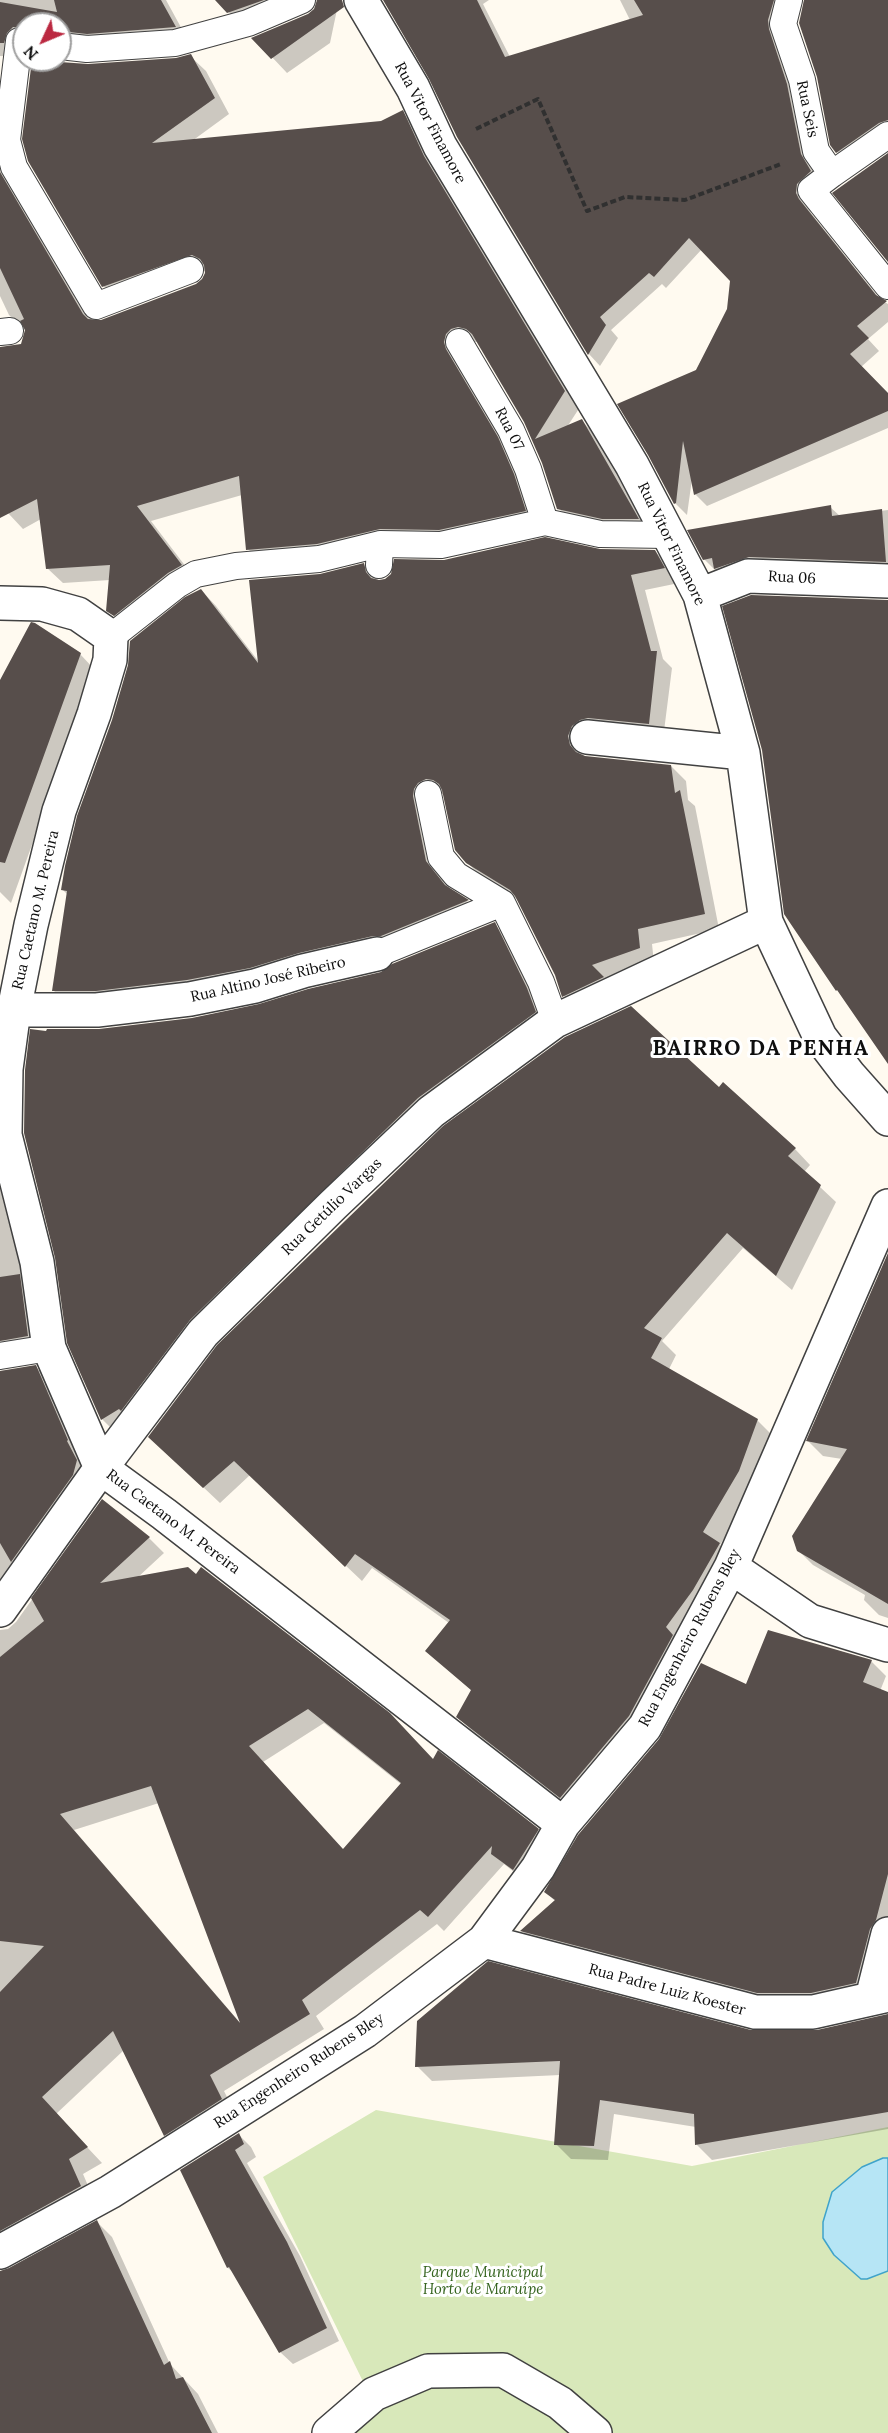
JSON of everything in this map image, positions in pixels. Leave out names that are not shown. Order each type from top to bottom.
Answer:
[{"type":"street","name":"Rua Vitor Finamore","points":[[362,0],[413,88],[440,146],[632,465],[700,595],[743,753],[766,921],[820,1037],[849,1075],[888,1119]]},
{"type":"street","name":"Rua 06","points":[[700,595],[748,576],[888,581]]},
{"type":"street","points":[[0,603],[42,604],[78,614],[111,637]]},
{"type":"street","name":"Rua Caetano M. Pereira","points":[[111,637],[110,660],[59,811],[31,925],[14,1010],[6,1069],[5,1135],[37,1262],[49,1348],[101,1468],[183,1528],[563,1824]]},
{"type":"street","points":[[587,737],[743,753]]},
{"type":"street","name":"Rua Getúlio Vargas","points":[[0,1610],[101,1468],[203,1333],[324,1213],[431,1112],[555,1021],[766,921]]},
{"type":"street","name":"Rua Altino José Ribeiro","points":[[14,1010],[97,1010],[190,999],[255,986],[303,971],[377,954]]},
{"type":"street","name":"Rua Engenheiro Rubens Bley","points":[[0,2252],[110,2192],[365,2031],[484,1941],[538,1868],[563,1824],[645,1726],[731,1567],[888,1206]]},
{"type":"street","points":[[731,1567],[810,1621],[888,1645]]},
{"type":"street","points":[[880,1996],[888,1934]]},
{"type":"street","name":"Rua Padre Luiz Koester","points":[[484,1941],[755,2012],[813,2012],[880,1996]]},
{"type":"street","points":[[329,2433],[374,2394],[428,2371],[503,2370],[560,2403],[596,2433]]},
{"type":"lane","points":[[72,47],[87,49],[175,43],[248,23],[302,0]]},
{"type":"lane","name":"Rua Seis","points":[[789,0],[783,24],[802,80],[816,152],[832,174]]},
{"type":"lane","points":[[12,71],[7,140],[14,167],[96,306],[190,270]]},
{"type":"lane","points":[[888,135],[811,190],[888,286]]},
{"type":"lane","name":"Rua 07","points":[[459,342],[511,430],[528,469],[545,522]]},
{"type":"lane","points":[[111,637],[177,585],[196,574],[236,566],[379,555],[441,545],[545,522],[600,534],[668,535]]},
{"type":"lane","points":[[428,794],[441,857],[456,875],[502,903],[541,982],[555,1021]]},
{"type":"lane","points":[[377,954],[502,903]]},
{"type":"lane","points":[[0,1356],[49,1348]]},
{"type":"path","points":[[440,146],[538,99],[587,211],[625,197],[685,201],[816,152]]},
{"type":"green space","name":"Parque Municipal Horto de Maruípe","points":[[376,2110],[692,2166],[888,2127],[888,2433],[343,2433],[375,2406],[263,2177]]},
{"type":"water","points":[[888,2158],[888,2271],[861,2279],[834,2255],[823,2238],[823,2222],[832,2192],[862,2167]]},
{"type":"building","points":[[54,0],[161,0],[176,27],[87,34],[72,32],[72,12],[57,12]]},
{"type":"building","points":[[215,0],[264,0],[227,13]]},
{"type":"building","points":[[317,0],[342,0],[344,7],[271,59],[251,38],[308,14],[314,9]]},
{"type":"building","points":[[383,0],[477,0],[505,57],[643,15],[634,0],[774,0],[768,20],[769,29],[787,84],[801,154],[811,171],[797,184],[796,193],[876,295],[887,301],[857,326],[869,338],[850,354],[888,393],[888,411],[694,495],[683,441],[676,503],[674,504],[617,404],[696,370],[727,309],[730,281],[689,238],[654,277],[649,273],[600,317],[606,325],[588,355],[457,137],[429,79]]},
{"type":"building","points":[[804,0],[888,0],[888,120],[879,123],[836,153],[830,145],[817,77],[799,23]]},
{"type":"building","points":[[0,2],[57,12],[12,12],[12,28],[7,33],[4,43],[0,43]]},
{"type":"building","points":[[191,54],[215,98],[152,143],[381,121],[403,110],[424,156],[565,391],[535,439],[582,419],[639,519],[602,519],[557,509],[542,463],[524,422],[472,334],[458,327],[446,334],[444,342],[446,349],[498,437],[514,474],[526,511],[439,530],[380,529],[317,544],[246,550],[239,476],[137,506],[182,565],[168,573],[114,616],[106,611],[110,565],[46,569],[37,499],[0,518],[0,347],[21,344],[25,330],[20,321],[24,319],[0,268],[0,172],[88,319],[101,320],[196,284],[205,273],[204,265],[200,259],[192,255],[102,287],[28,161],[22,139],[30,72],[72,72],[72,63],[88,64],[176,58]]},
{"type":"building","points":[[888,153],[888,262],[832,193]]},
{"type":"building","points":[[831,505],[832,516],[882,509],[886,562],[749,557],[714,569],[712,558],[703,560],[687,530]]},
{"type":"building","points":[[545,537],[600,549],[655,550],[665,568],[631,575],[651,651],[657,651],[649,724],[588,718],[572,726],[568,736],[570,745],[576,752],[585,756],[671,765],[675,793],[680,790],[705,914],[638,929],[640,948],[592,965],[604,977],[562,997],[555,975],[515,896],[510,890],[466,863],[455,850],[442,790],[439,784],[426,779],[418,783],[413,796],[426,861],[445,885],[469,900],[381,936],[299,953],[250,968],[187,980],[96,991],[52,991],[67,891],[61,890],[65,866],[77,816],[112,720],[128,665],[130,641],[185,597],[201,589],[258,663],[249,580],[320,574],[364,563],[366,572],[371,578],[379,580],[391,574],[394,559],[444,560]]},
{"type":"building","points":[[751,595],[888,600],[888,1064],[784,914],[762,750],[722,606]]},
{"type":"building","points":[[31,622],[81,653],[5,863],[0,862],[0,680]]},
{"type":"building","points":[[495,922],[536,1012],[418,1098],[190,1320],[121,1411],[119,1409],[101,1420],[67,1343],[55,1258],[24,1133],[25,1070],[30,1029],[46,1031],[47,1029],[99,1029],[192,1018],[259,1004],[308,989],[381,972],[392,964]]},
{"type":"building","points":[[631,1006],[719,1087],[723,1082],[796,1148],[788,1156],[821,1185],[776,1276],[727,1233],[644,1328],[662,1338],[651,1358],[758,1419],[739,1471],[703,1532],[720,1543],[693,1590],[666,1627],[673,1635],[629,1716],[560,1798],[456,1717],[471,1690],[425,1651],[450,1620],[355,1554],[345,1567],[234,1461],[203,1488],[148,1437],[217,1345],[443,1126],[565,1037]]},
{"type":"building","points":[[888,1253],[888,1604],[797,1551],[792,1536],[847,1449],[806,1441]]},
{"type":"building","points":[[20,1274],[28,1336],[0,1341],[0,1277]]},
{"type":"building","points":[[36,1365],[77,1460],[73,1475],[11,1562],[0,1543],[0,1371]]},
{"type":"building","points":[[102,1499],[150,1537],[100,1583],[188,1567],[196,1574],[201,1567],[390,1713],[433,1759],[438,1750],[539,1829],[513,1870],[491,1854],[492,1846],[428,1917],[420,1910],[302,2000],[310,2014],[210,2075],[222,2099],[164,2136],[113,2031],[42,2097],[88,2147],[69,2159],[81,2186],[0,2231],[0,1992],[44,1946],[0,1941],[0,1657],[44,1621],[31,1598]],"holes":[[[308,1709],[401,1783],[343,1849],[249,1746]],[[151,1786],[240,2023],[60,1814]]]},
{"type":"building","points":[[768,1630],[872,1660],[863,1682],[888,1692],[888,1874],[856,1983],[811,1993],[757,1993],[520,1931],[555,1900],[544,1892],[578,1835],[659,1739],[701,1663],[746,1684]]},
{"type":"building","points":[[488,1961],[751,2030],[817,2030],[888,2014],[888,2112],[695,2145],[694,2114],[600,2100],[594,2146],[554,2145],[560,2061],[415,2067],[417,2021]]},
{"type":"building","points":[[239,2133],[244,2144],[235,2150],[287,2242],[327,2328],[279,2353],[229,2267],[227,2268],[180,2170]]},
{"type":"building","points":[[97,2220],[164,2365],[170,2361],[176,2379],[183,2377],[212,2433],[0,2433],[0,2271]]},
{"type":"district","name":"BAIRRO DA PENHA","points":[[761,1049]]}]
